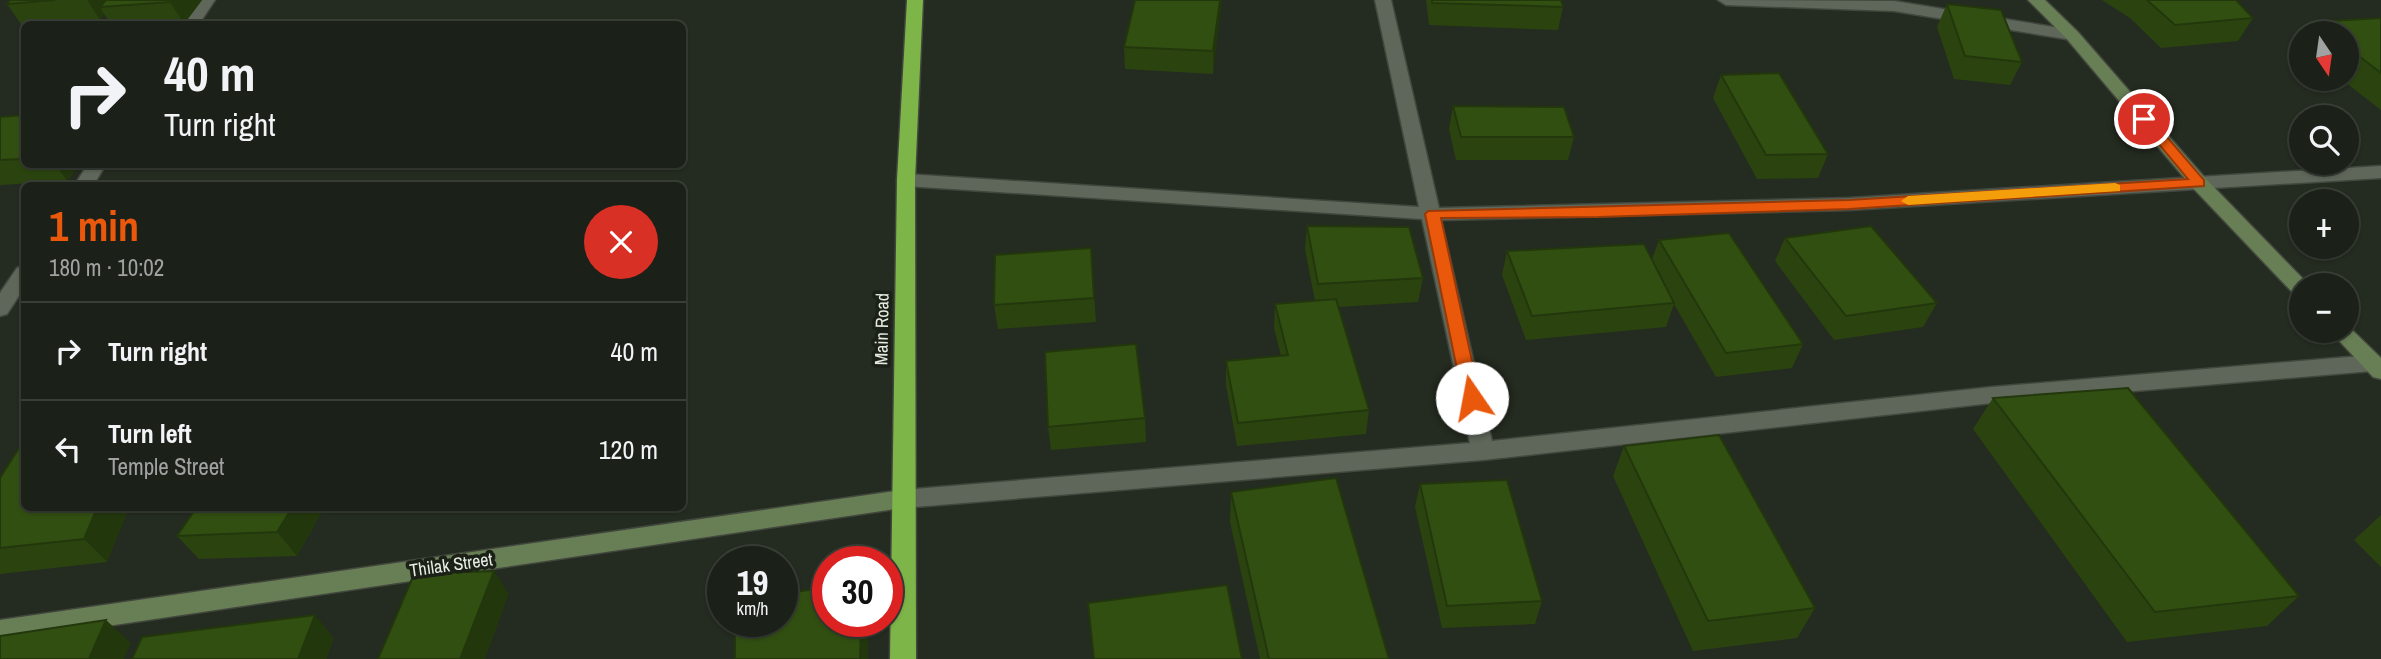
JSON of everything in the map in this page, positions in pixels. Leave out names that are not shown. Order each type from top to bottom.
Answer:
[{"type":"highway","name":"Main Road","points":[[903,659],[906,180],[915,0]]},
{"type":"street","points":[[193,21],[207,0]]},
{"type":"street","points":[[1383,0],[1433,214],[1483,451]]},
{"type":"street","points":[[1726,0],[1894,6],[2072,34]]},
{"type":"street","points":[[2036,0],[2072,34],[2199,183],[2289,277]]},
{"type":"street","points":[[906,180],[1433,214],[1849,204],[2381,172]]},
{"type":"street","points":[[0,309],[21,278]]},
{"type":"street","points":[[2353,343],[2377,367]]},
{"type":"street","points":[[902,499],[1483,451],[1992,395],[2377,367]]},
{"type":"street","name":"Thilak Street","points":[[0,631],[902,499]]},
{"type":"building","points":[[10,0],[55,0],[7,4]]},
{"type":"building","points":[[106,0],[172,0],[100,7]]},
{"type":"building","points":[[1135,0],[1220,0],[1213,51],[1124,47]]},
{"type":"building","points":[[1432,0],[1561,0],[1563,7],[1432,3]]},
{"type":"building","points":[[2147,0],[2236,0],[2253,18],[2175,25]]},
{"type":"building","points":[[1947,4],[2001,10],[2022,62],[1965,56]]},
{"type":"building","points":[[2381,18],[2381,73],[2359,56],[2359,21],[2330,21]]},
{"type":"building","points":[[1779,73],[1828,154],[1766,155],[1721,75]]},
{"type":"building","points":[[1453,106],[1564,107],[1574,137],[1461,137]]},
{"type":"building","points":[[21,115],[21,159],[0,160],[0,117]]},
{"type":"building","points":[[1307,226],[1409,227],[1423,278],[1318,284]]},
{"type":"building","points":[[1871,226],[1937,303],[1846,316],[1785,238]]},
{"type":"building","points":[[1729,233],[1803,344],[1726,353],[1659,240]]},
{"type":"building","points":[[1644,244],[1674,303],[1532,316],[1507,251]]},
{"type":"building","points":[[1091,248],[1094,298],[994,305],[995,255]]},
{"type":"building","points":[[1336,299],[1369,410],[1238,423],[1226,361],[1288,355],[1275,304]]},
{"type":"building","points":[[1136,344],[1145,418],[1048,427],[1045,352]]},
{"type":"building","points":[[2128,388],[2299,596],[2155,612],[1993,398]]},
{"type":"building","points":[[1719,435],[1815,608],[1708,621],[1624,446]]},
{"type":"building","points":[[21,445],[21,511],[96,511],[84,539],[0,548],[0,478]]},
{"type":"building","points":[[1336,478],[1389,659],[1269,659],[1231,492]]},
{"type":"building","points":[[1507,480],[1542,601],[1447,606],[1420,484]]},
{"type":"building","points":[[194,511],[290,511],[277,532],[177,536]]},
{"type":"building","points":[[494,571],[460,659],[378,659],[414,574]]},
{"type":"building","points":[[1227,585],[1242,659],[1094,659],[1088,603]]},
{"type":"building","points":[[812,589],[812,637],[861,637],[860,659],[735,659],[735,637],[798,637],[798,592]]},
{"type":"building","points":[[315,615],[298,659],[132,659],[142,637]]},
{"type":"building","points":[[106,620],[89,659],[0,659],[0,636]]},
{"type":"slow traffic","points":[[1908,201],[2115,188]]},
{"type":"route","points":[[1472,398],[1433,214],[1849,204],[2199,183],[2144,119]]}]
